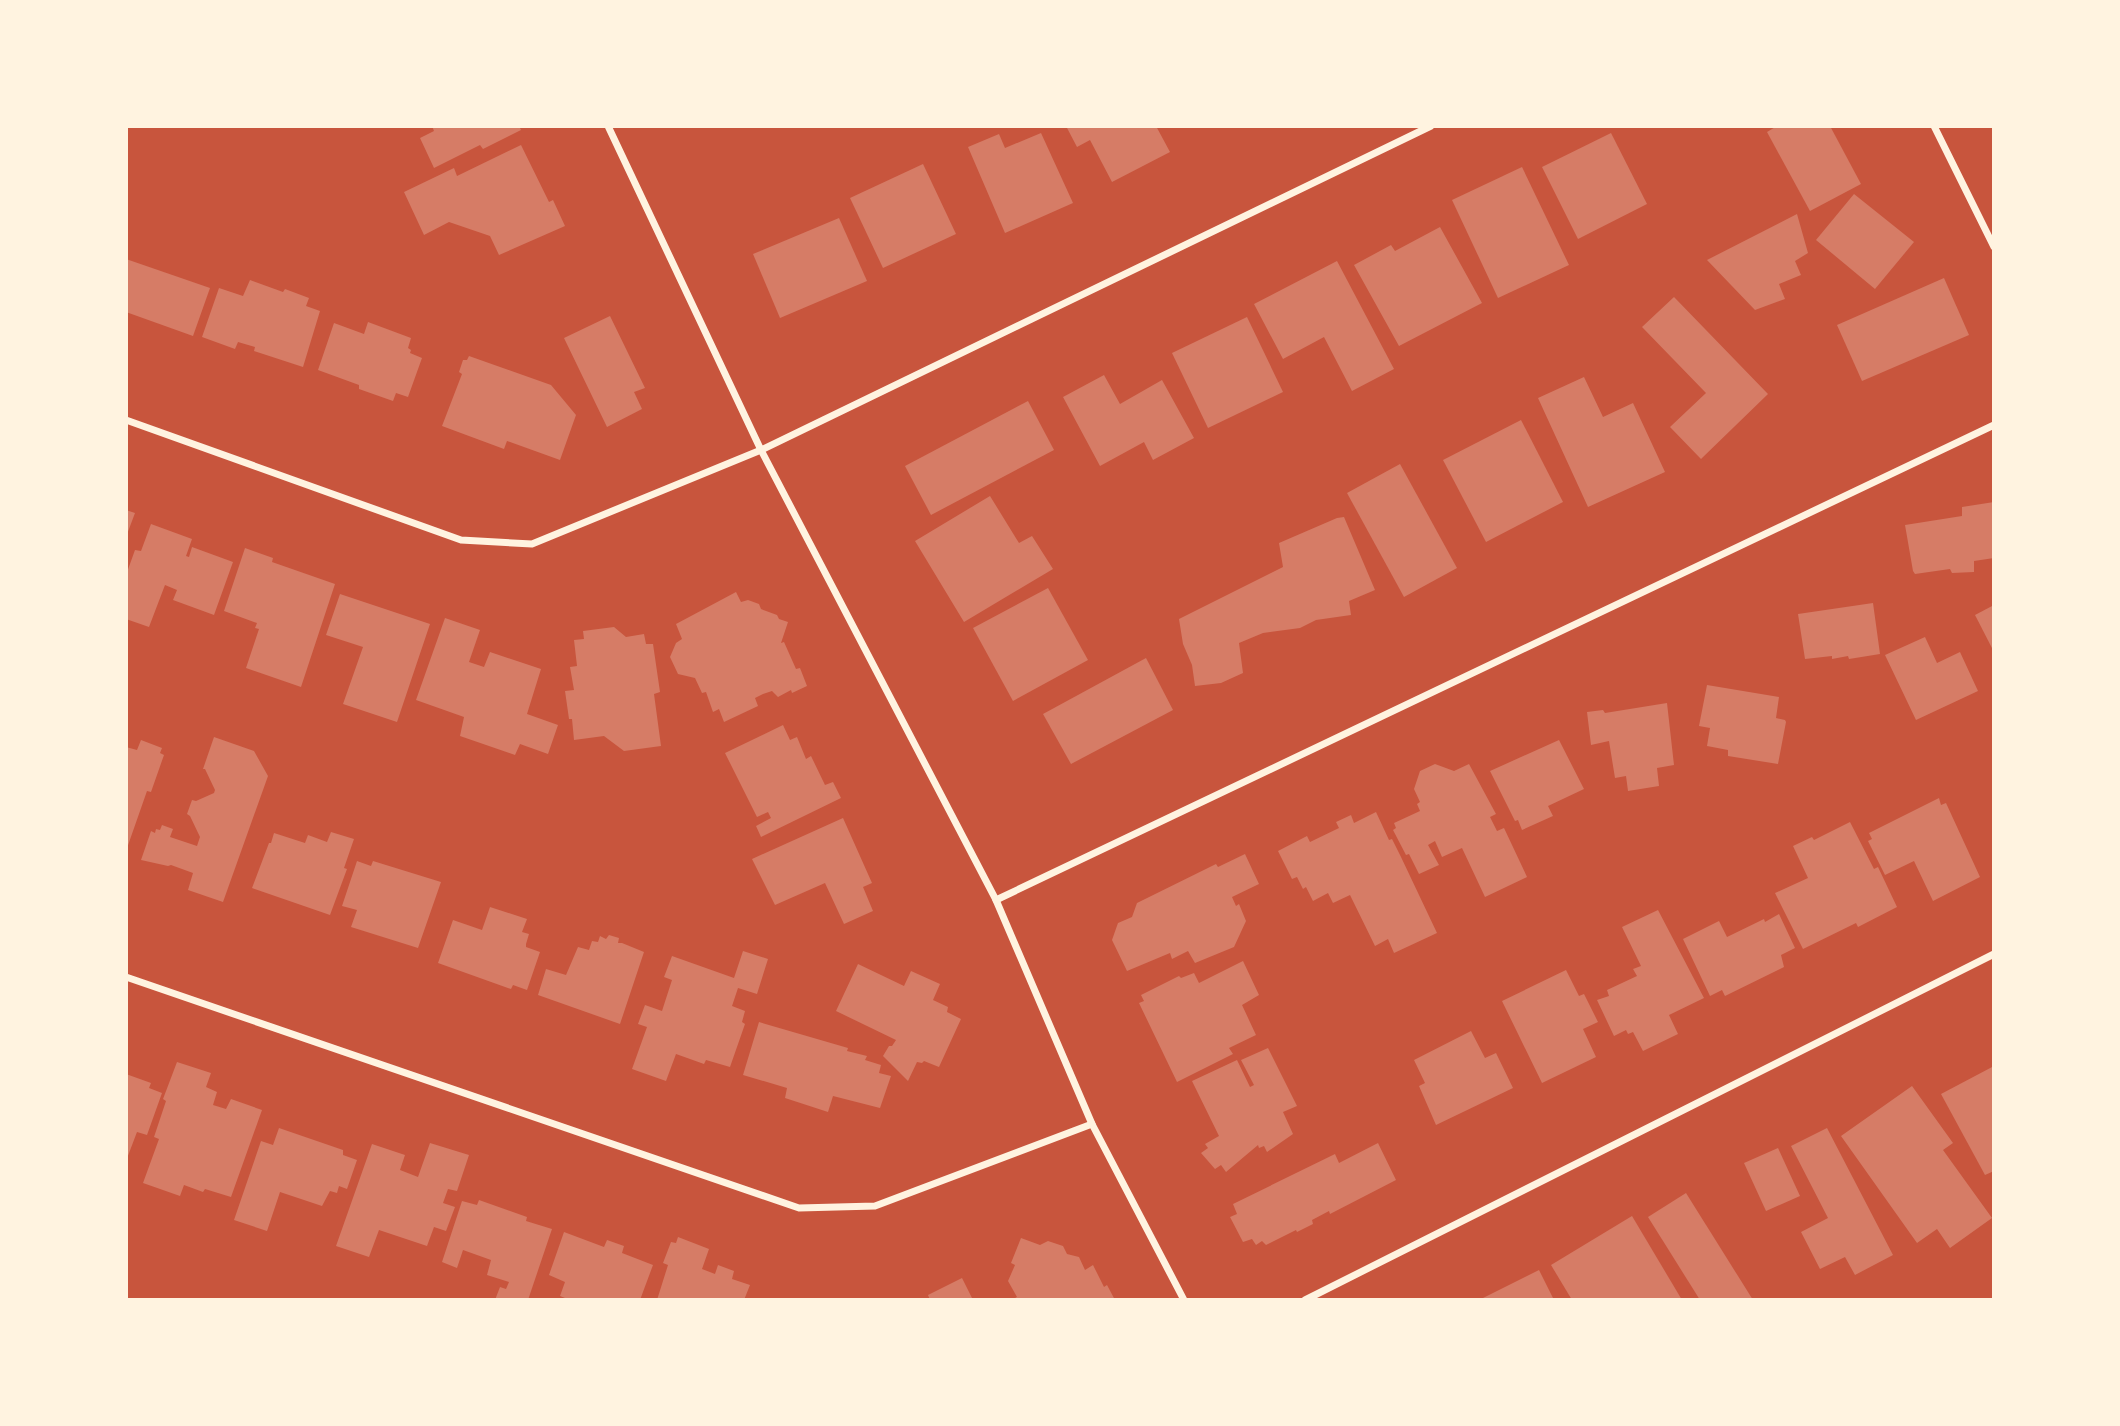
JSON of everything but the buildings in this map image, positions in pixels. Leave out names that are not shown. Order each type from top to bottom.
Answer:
[{"type":"street","points":[[608,126],[761,450],[996,900],[1092,1124],[1184,1300]]},
{"type":"street","points":[[126,420],[461,540],[532,544],[761,450],[1431,126]]},
{"type":"street","points":[[1934,126],[1994,247]]},
{"type":"street","points":[[996,900],[1994,425]]},
{"type":"street","points":[[1305,1300],[1994,954]]},
{"type":"street","points":[[126,977],[799,1208],[875,1206],[1092,1124]]}]
